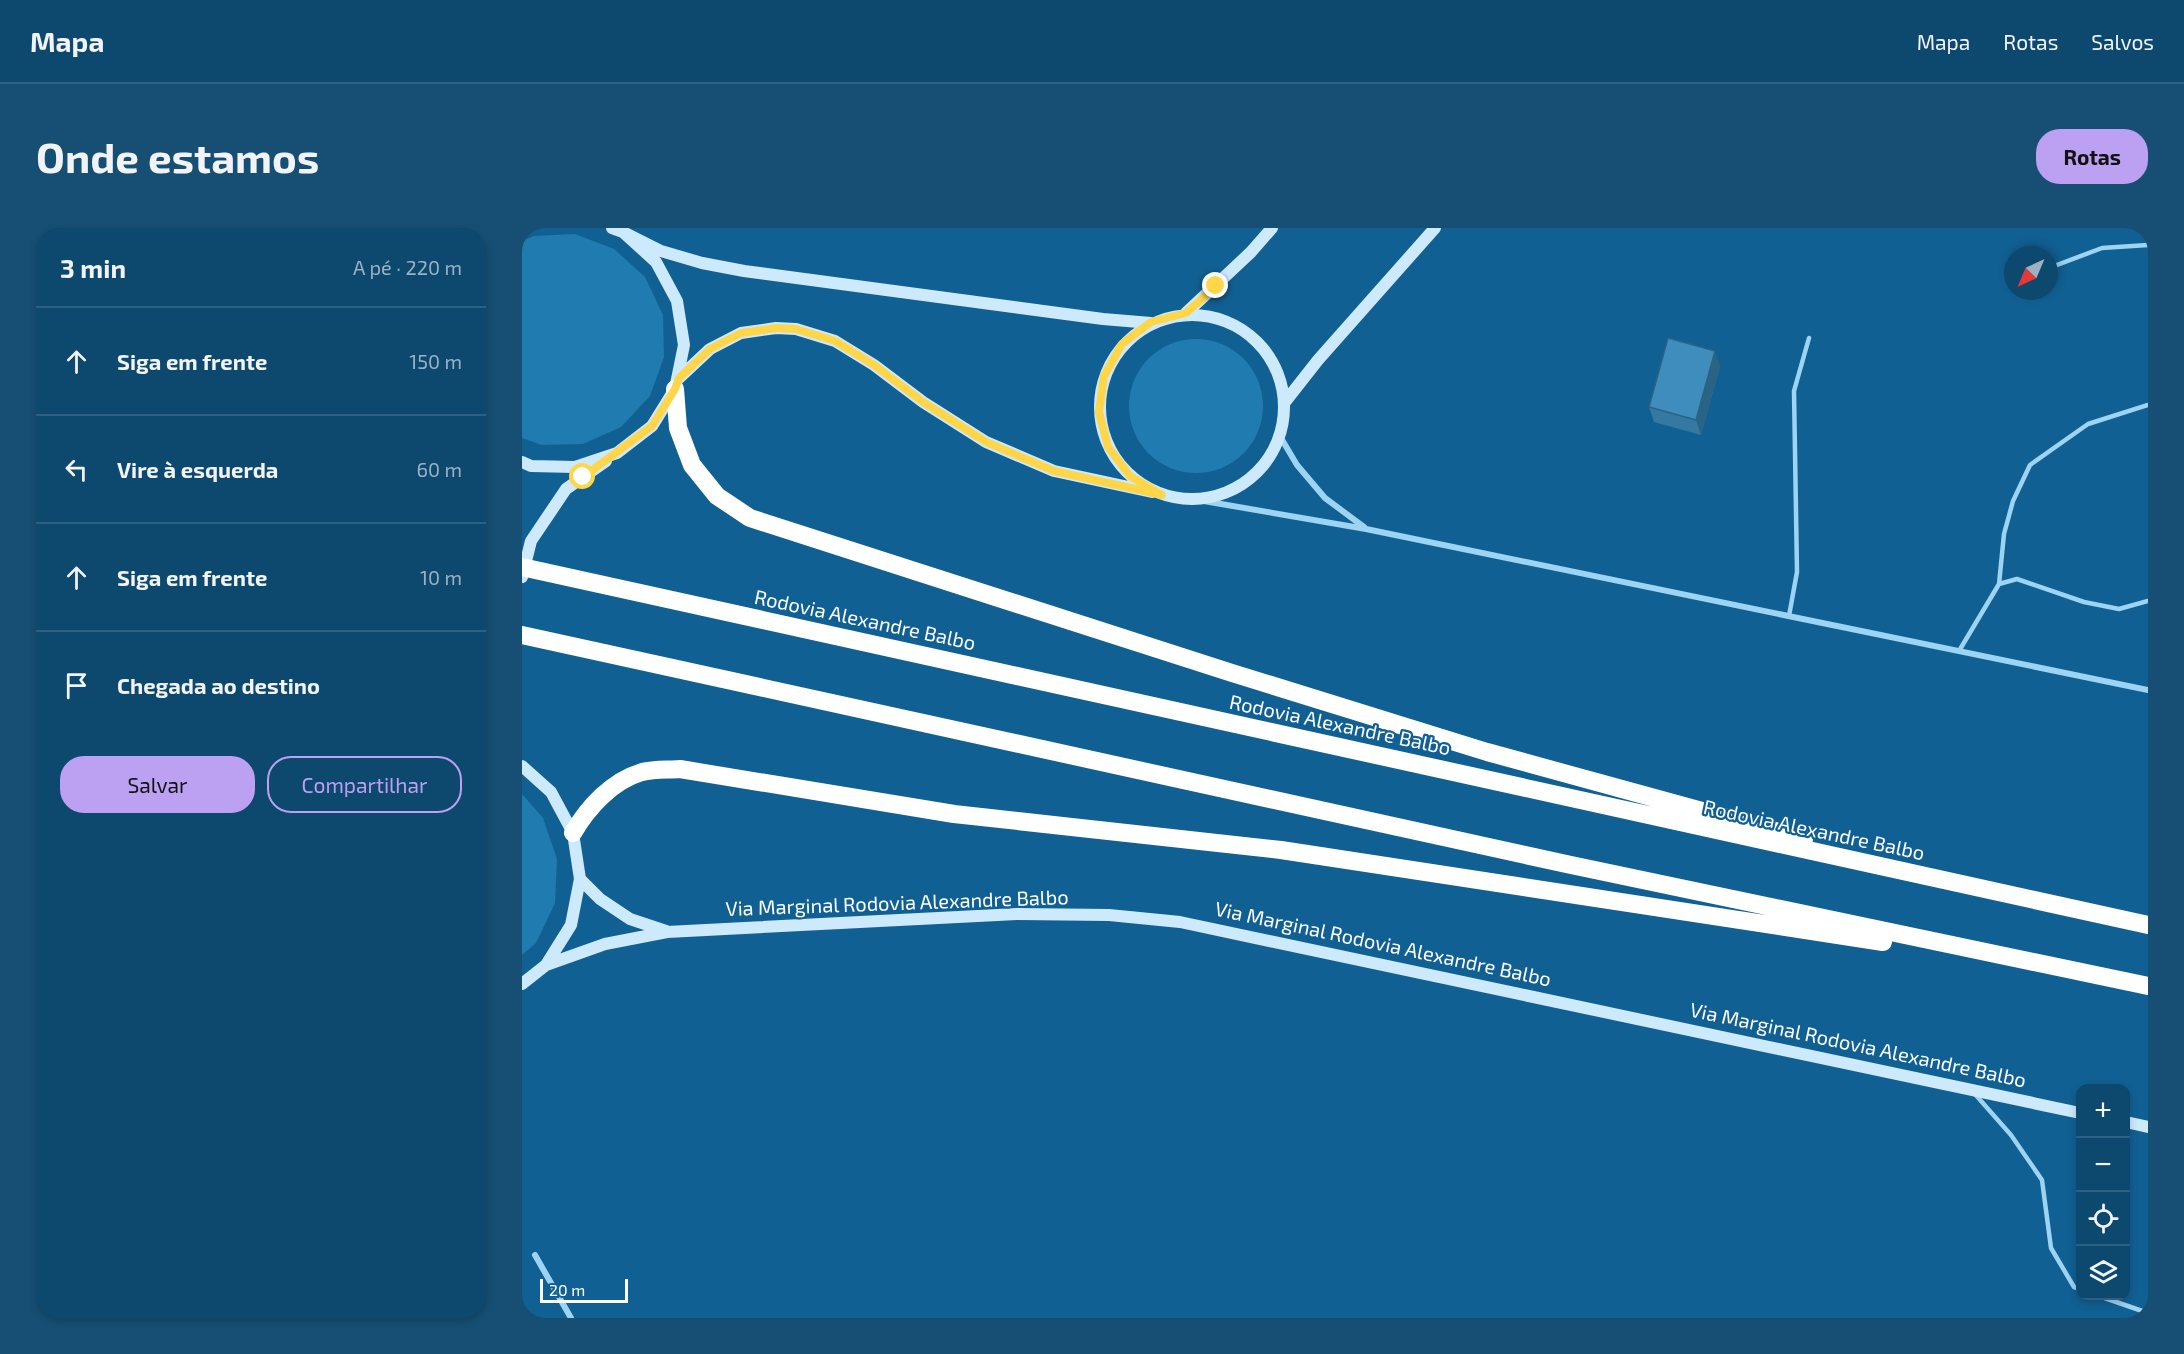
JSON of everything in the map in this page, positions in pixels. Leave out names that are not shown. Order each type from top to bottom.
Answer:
[{"type":"highway","points":[[677,384],[678,428],[692,465],[717,496],[750,518],[1232,673],[1487,752],[2029,900]]},
{"type":"highway","name":"Rodovia Alexandre Balbo","points":[[522,567],[2148,925]]},
{"type":"highway","points":[[522,635],[1571,865],[2148,986]]},
{"type":"highway","points":[[573,833],[582,817],[608,790],[642,772],[680,769],[954,814],[1281,850],[2087,973]]},
{"type":"street","points":[[1186,313],[1251,252],[1272,228]]},
{"type":"street","points":[[1286,402],[1318,360],[1435,228]]},
{"type":"street","points":[[617,230],[672,254],[702,263],[744,271],[1102,319],[1151,322],[1186,313],[1223,318],[1254,337],[1276,366],[1286,402],[1281,438],[1262,469],[1233,491],[1198,500]]},
{"type":"street","points":[[617,230],[656,262],[677,301],[684,345],[677,384]]},
{"type":"street","points":[[1151,322],[1122,344],[1104,376],[1099,412],[1108,447],[1130,476],[1162,495]]},
{"type":"street","points":[[522,577],[531,541],[566,489],[652,426],[677,384],[710,349],[741,333],[776,328],[796,329],[835,341],[986,442],[1054,471],[1162,495],[1366,529],[2148,690]]},
{"type":"street","points":[[1281,438],[1297,465],[1325,498],[1366,529]]},
{"type":"street","points":[[522,462],[531,466],[575,467],[617,453]]},
{"type":"street","points":[[522,766],[551,792],[573,833],[580,879],[571,925],[546,965],[522,984]]},
{"type":"street","name":"Via Marginal Rodovia Alexandre Balbo","points":[[580,879],[600,899],[630,919],[667,932]]},
{"type":"street","name":"Via Marginal Rodovia Alexandre Balbo","points":[[546,965],[605,944],[667,932],[1017,914],[1109,915],[1180,922],[2076,1112]]},
{"type":"street","points":[[2130,1123],[2148,1127]]},
{"type":"street","points":[[535,1255],[572,1318]]},
{"type":"lane","points":[[2058,265],[2102,248],[2148,245]]},
{"type":"lane","points":[[1789,616],[1797,572],[1794,391],[1809,338]]},
{"type":"lane","points":[[1959,651],[1999,584],[2004,534],[2013,501],[2030,465],[2088,424],[2148,405]]},
{"type":"lane","points":[[1999,584],[2017,579],[2084,602],[2119,609],[2148,601]]},
{"type":"lane","points":[[1971,1089],[2011,1135],[2042,1180],[2051,1248],[2076,1288]]},
{"type":"lane","points":[[2111,1300],[2148,1313]]},
{"type":"shaded area","points":[[575,234],[614,249],[645,277],[663,315],[664,357],[650,396],[621,427],[583,444],[542,445],[522,438],[522,241],[534,236]]},
{"type":"shaded area","points":[[1196,339],[1222,344],[1244,358],[1258,380],[1263,406],[1258,432],[1244,454],[1222,468],[1196,473],[1170,468],[1148,454],[1134,432],[1129,406],[1134,380],[1148,358],[1170,344]]},
{"type":"shaded area","points":[[522,794],[543,818],[557,859],[555,903],[536,943],[522,955]]},
{"type":"building","points":[[1668,338],[1715,351],[1696,420],[1649,407]]},
{"type":"route","points":[[583,477],[652,426],[675,389],[679,378],[710,349],[741,333],[776,328],[796,329],[835,341],[986,442],[1054,471],[1162,495],[1130,476],[1108,447],[1099,412],[1104,376],[1122,344],[1151,322],[1186,313],[1216,286]]}]
